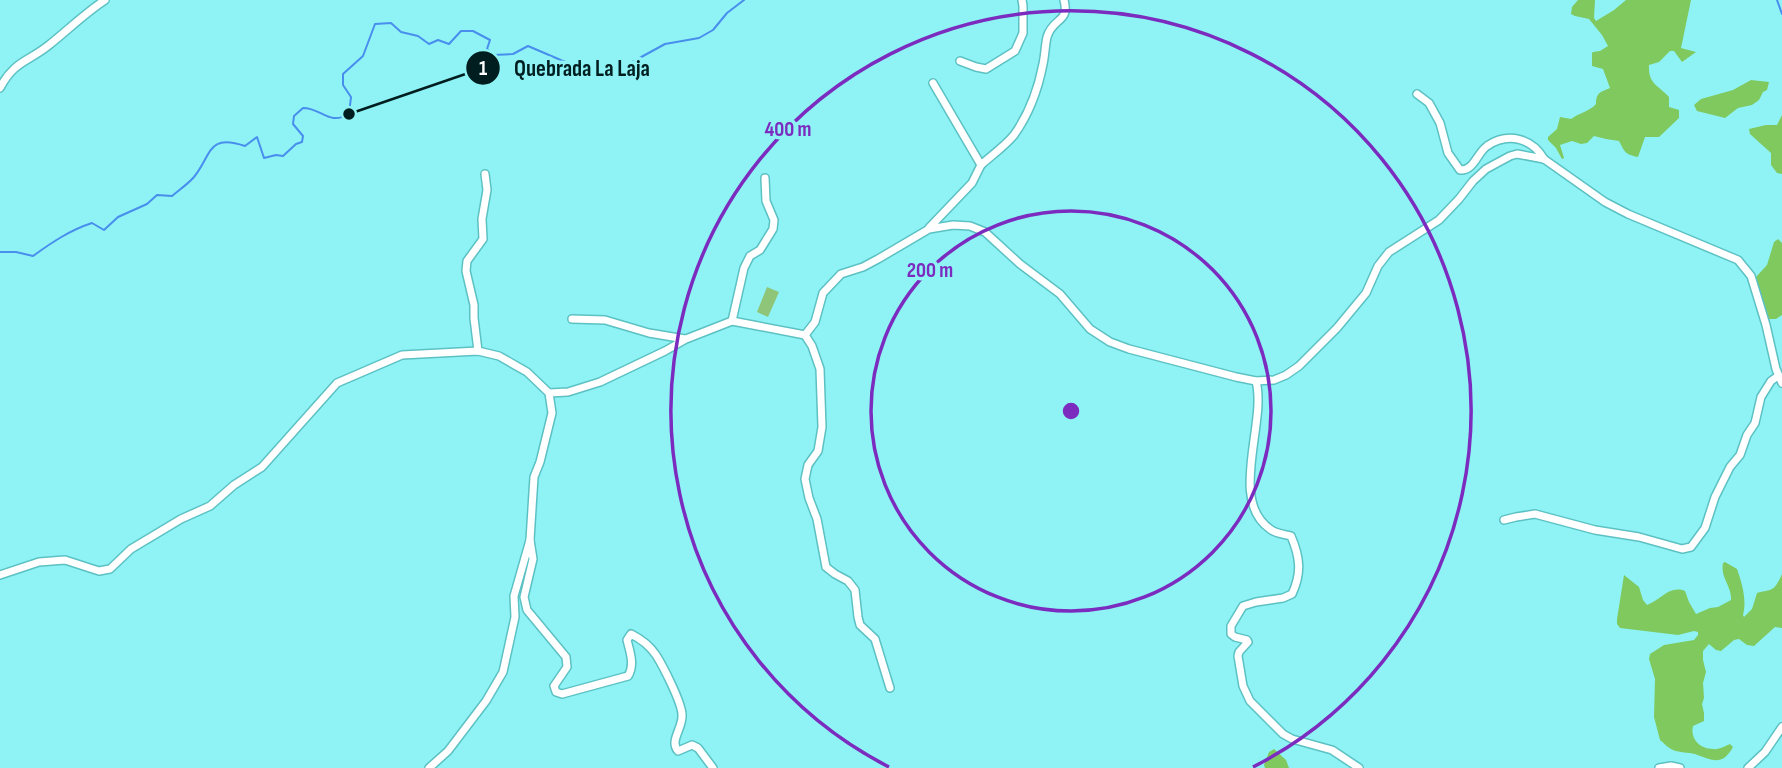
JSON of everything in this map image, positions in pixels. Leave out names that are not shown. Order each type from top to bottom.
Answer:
[{"type":"street","points":[[0,88],[12,69],[43,51],[105,0]]},
{"type":"street","points":[[960,61],[986,69],[1016,51],[1023,33],[1022,0]]},
{"type":"street","points":[[805,335],[816,322],[823,293],[841,274],[870,263],[929,229],[972,183],[981,165],[1012,137],[1033,103],[1046,39],[1051,27],[1064,16],[1064,0]]},
{"type":"street","points":[[933,83],[981,165]]},
{"type":"street","points":[[1417,94],[1429,103],[1440,123],[1448,153],[1460,170],[1469,168],[1490,144],[1511,138],[1531,143],[1544,159]]},
{"type":"street","points":[[929,229],[953,225],[970,226],[985,232],[1020,264],[1060,294],[1090,329],[1110,342],[1256,381],[1274,380],[1299,366],[1366,293],[1378,266],[1389,252],[1439,220],[1486,169],[1517,154],[1544,159],[1616,208],[1741,262],[1751,276],[1780,379],[1771,381],[1759,400],[1755,424],[1715,497],[1708,524],[1691,547],[1682,549],[1535,514],[1504,520]]},
{"type":"street","points":[[478,351],[474,305],[466,271],[467,261],[482,239],[487,190],[485,174]]},
{"type":"street","points":[[732,321],[744,268],[750,256],[760,250],[773,229],[774,220],[766,201],[765,178]]},
{"type":"street","points":[[572,319],[606,320],[649,333],[685,339]]},
{"type":"street","points":[[549,393],[568,392],[600,382],[685,339],[732,321],[805,335],[820,369],[822,427],[818,451],[808,465],[805,479],[809,498],[817,519],[827,567],[835,575],[848,581],[855,590],[860,625],[875,639],[890,688]]},
{"type":"street","points":[[0,575],[40,562],[65,560],[99,571],[110,569],[131,549],[181,519],[210,506],[234,485],[262,467],[337,383],[402,355],[478,351],[499,356],[527,372],[549,393],[552,413],[534,477],[530,540],[514,596],[514,617],[503,673],[486,701],[448,751],[429,768]]},
{"type":"street","points":[[1256,381],[1259,394],[1251,461],[1252,498],[1260,519],[1268,528],[1291,536],[1300,566],[1292,594],[1243,606],[1231,626],[1231,634],[1247,640],[1238,656],[1242,685],[1250,701],[1283,734],[1332,750],[1359,768]]},
{"type":"street","points":[[530,540],[533,559],[524,597],[527,610],[566,657],[567,667],[555,686],[556,692],[562,694],[628,676],[632,664],[627,640],[631,634],[640,638],[655,654],[682,715],[674,747],[678,751],[692,745],[698,748],[713,768]]},
{"type":"street","points":[[1748,768],[1765,752],[1782,726]]},
{"type":"street","points":[[1659,768],[1680,768]]},
{"type":"green space","points":[[1578,0],[1595,0],[1596,21],[1626,0],[1691,0],[1681,48],[1696,52],[1682,62],[1674,51],[1670,51],[1659,62],[1649,65],[1654,84],[1669,97],[1669,107],[1679,110],[1679,118],[1659,137],[1645,137],[1638,157],[1626,152],[1619,141],[1594,136],[1587,143],[1572,141],[1560,145],[1564,158],[1562,159],[1548,140],[1557,129],[1560,117],[1571,119],[1591,108],[1596,104],[1600,93],[1610,88],[1603,69],[1592,66],[1592,53],[1608,46],[1589,19],[1571,14],[1572,7]]},
{"type":"green space","points":[[1751,80],[1769,82],[1767,90],[1752,105],[1738,108],[1725,118],[1697,111],[1694,105],[1701,99],[1733,90]]},
{"type":"green space","points":[[1782,115],[1782,174],[1777,173],[1771,165],[1771,153],[1750,134],[1749,129],[1777,125]]},
{"type":"green space","points":[[1778,239],[1782,243],[1782,315],[1776,319],[1768,319],[1756,277],[1767,265],[1774,242]]},
{"type":"green space","points":[[767,287],[779,292],[768,317],[757,312]]},
{"type":"green space","points":[[1725,562],[1737,569],[1743,592],[1744,617],[1752,609],[1757,593],[1772,589],[1782,574],[1782,628],[1775,627],[1754,646],[1739,639],[1721,651],[1709,644],[1703,651],[1706,672],[1702,704],[1704,721],[1693,726],[1692,731],[1697,742],[1708,749],[1730,744],[1733,747],[1725,757],[1716,760],[1669,748],[1660,740],[1654,717],[1655,679],[1650,654],[1664,645],[1694,640],[1698,632],[1678,635],[1620,628],[1617,619],[1624,575],[1639,587],[1647,605],[1670,591],[1679,590],[1685,591],[1696,614],[1718,607],[1731,600],[1723,573]]},
{"type":"green space","points":[[1274,749],[1286,760],[1289,768],[1265,768],[1269,752]]},
{"type":"waterway","points":[[0,252],[33,256],[61,237],[92,223],[104,230],[118,217],[147,204],[157,195],[172,196],[194,177],[217,144],[224,142],[245,146],[257,137],[264,158],[283,156],[302,142],[303,136],[293,124],[294,116],[303,108],[336,118],[349,114],[351,97],[343,85],[343,74],[363,56],[375,24],[391,23],[401,32],[418,36],[429,44],[438,40],[449,44],[461,31],[473,31],[490,40],[487,49],[493,55],[513,54],[528,46],[570,64],[623,67],[665,44],[699,38],[713,30],[727,13],[744,0]]},
{"type":"waterway","points":[[1777,0],[1782,14]]},
{"type":"place","name":"Quebrada La Laja","points":[[349,114]]}]
